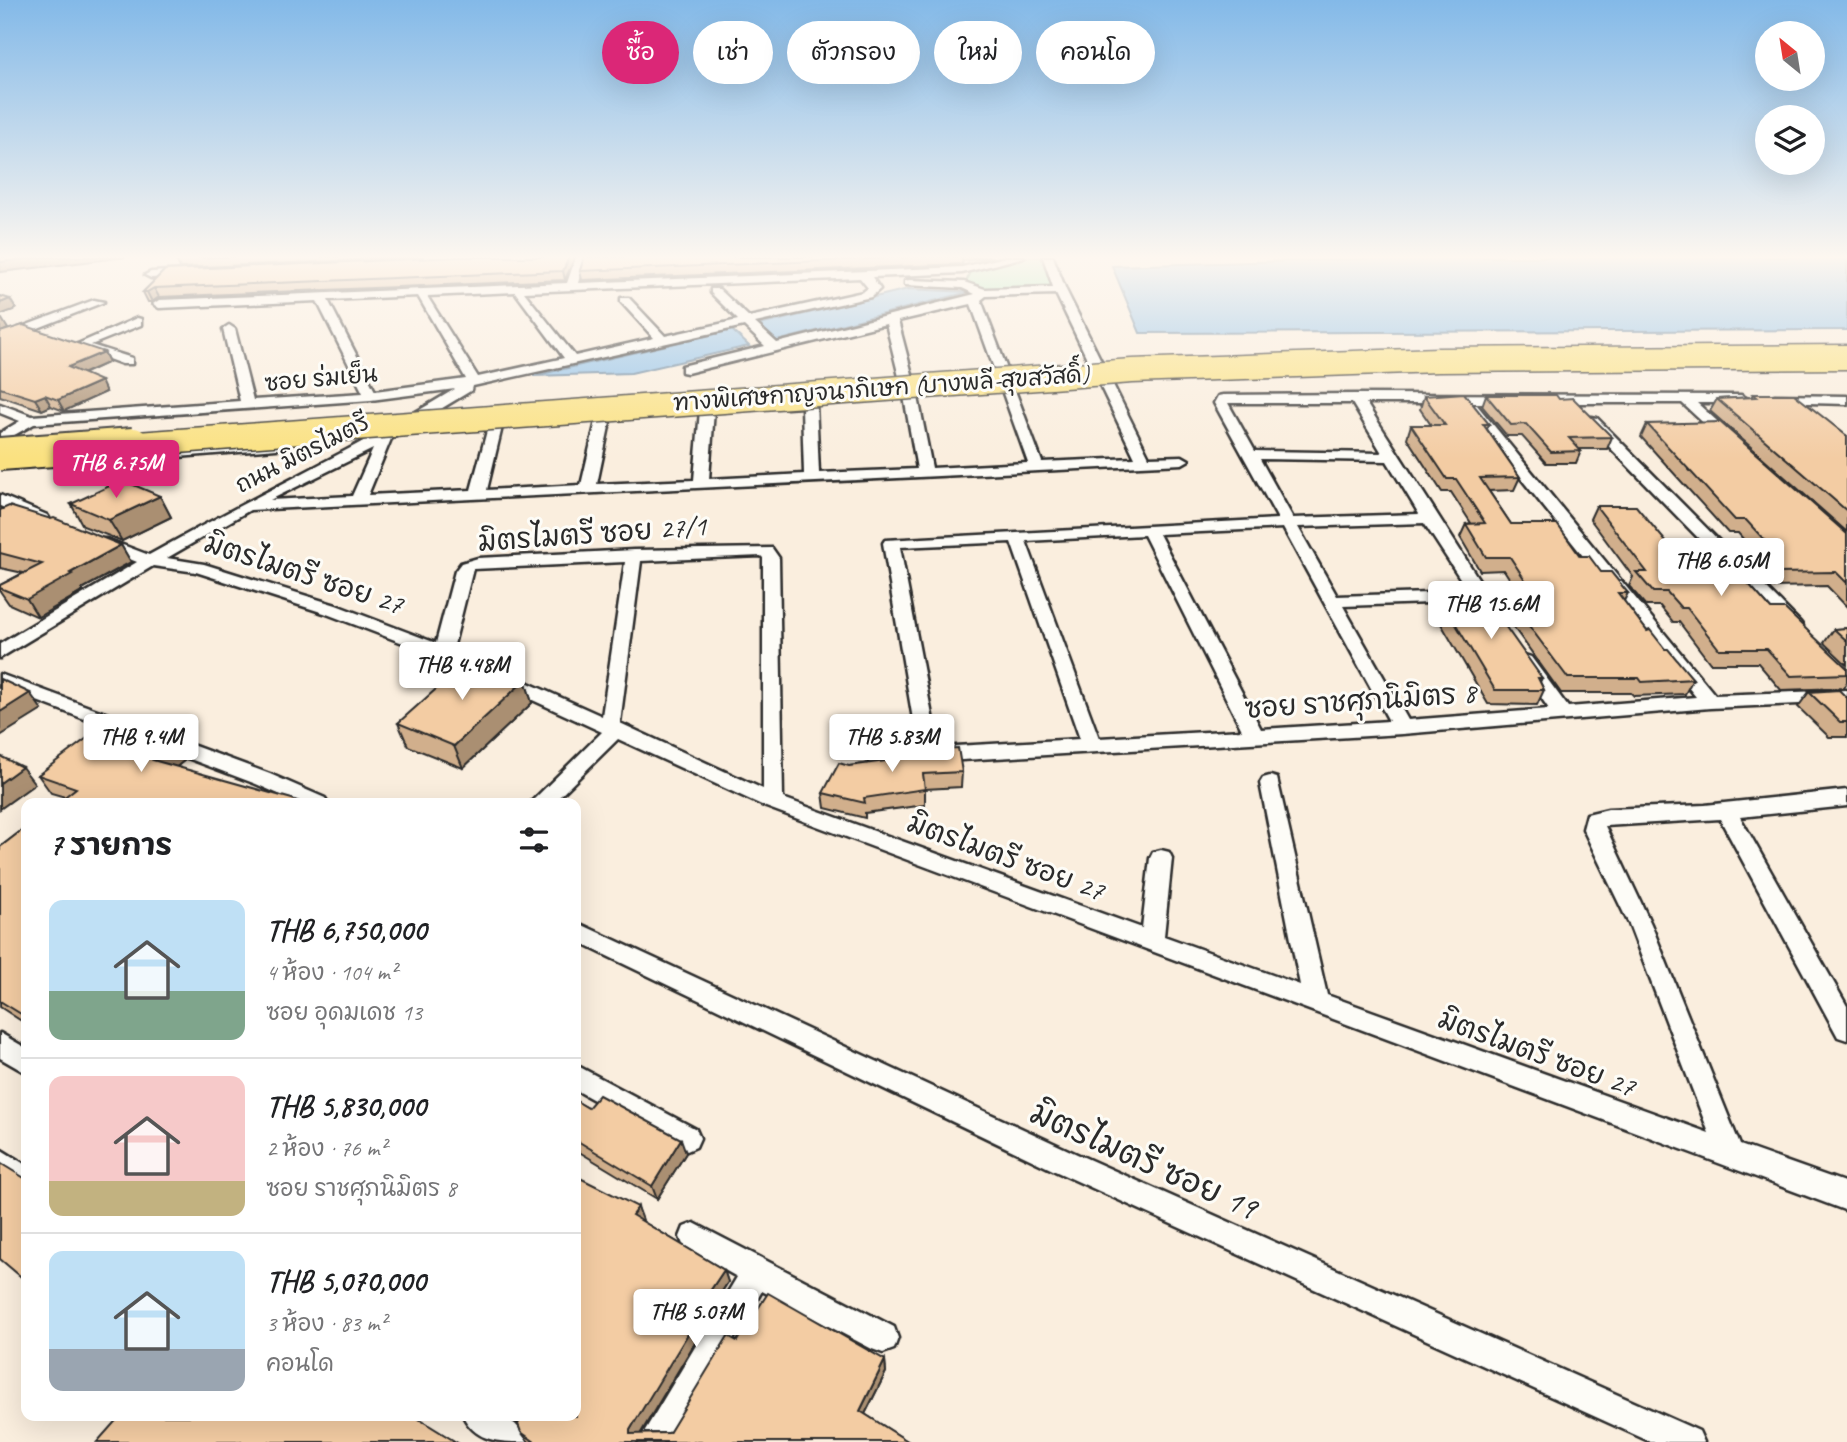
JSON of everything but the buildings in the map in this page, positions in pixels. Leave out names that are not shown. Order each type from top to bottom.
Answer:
[{"type":"highway","name":"ทางพิเศษกาญจนาภิเษก (บางพลี-สุขสวัสดิ์)","points":[[0,437],[1025,360],[1183,351],[1406,344],[1847,341]]},
{"type":"highway","name":"ทางพิเศษกาญจนาภิเษก (บางพลี-สุขสวัสดิ์)","points":[[0,454],[1016,377],[1194,366],[1525,357],[1847,356]]},
{"type":"street","points":[[3,335],[37,324]]},
{"type":"street","points":[[66,341],[128,324]]},
{"type":"street","points":[[335,324],[371,396]]},
{"type":"street","points":[[439,324],[474,382]]},
{"type":"street","points":[[544,324],[573,361]]},
{"type":"street","points":[[648,324],[663,341]]},
{"type":"street","name":"ซอย ร่มเย็น","points":[[32,420],[371,396],[474,382],[741,324]]},
{"type":"street","points":[[748,324],[773,347]]},
{"type":"street","points":[[687,369],[869,324]]},
{"type":"street","points":[[892,324],[911,397],[925,472]]},
{"type":"street","points":[[988,324],[1035,466]]},
{"type":"street","points":[[1077,324],[1144,462]]},
{"type":"street","points":[[27,328],[127,361]]},
{"type":"street","points":[[229,329],[248,406]]},
{"type":"street","name":"ถนน มิตรไมตรี","points":[[0,652],[150,561],[247,506],[385,437],[474,382]]},
{"type":"street","points":[[0,468],[604,417],[911,397]]},
{"type":"street","points":[[1356,398],[1429,518],[1502,628]]},
{"type":"street","points":[[1569,398],[1809,641]]},
{"type":"street","points":[[1402,727],[1285,522],[1221,403],[1223,399],[1847,400]]},
{"type":"street","points":[[1465,399],[1710,702]]},
{"type":"street","points":[[1685,399],[1746,453]]},
{"type":"street","points":[[1799,399],[1818,415]]},
{"type":"street","points":[[809,402],[812,478]]},
{"type":"street","points":[[0,408],[32,420]]},
{"type":"street","points":[[701,482],[707,410]]},
{"type":"street","points":[[588,489],[604,417]]},
{"type":"street","points":[[0,437],[32,420]]},
{"type":"street","points":[[478,494],[495,427]]},
{"type":"street","points":[[358,501],[385,437]]},
{"type":"street","points":[[1249,454],[1391,457]]},
{"type":"street","points":[[247,506],[1182,460]]},
{"type":"street","points":[[0,500],[62,527]]},
{"type":"street","points":[[0,518],[24,512]]},
{"type":"street","points":[[929,755],[891,543],[1285,522],[1429,518]]},
{"type":"street","points":[[1150,531],[1255,736]]},
{"type":"street","name":"มิตรไมตรี ซอย 27","points":[[87,536],[150,561],[198,567],[330,609],[443,652],[773,802],[1847,1197]]},
{"type":"street","points":[[1017,537],[1092,746]]},
{"type":"street","name":"มิตรไมตรี ซอย 27/1","points":[[443,652],[463,572],[467,566],[634,555],[766,551],[771,558],[773,802]]},
{"type":"street","points":[[545,798],[613,727],[634,555]]},
{"type":"street","points":[[1330,601],[1479,596]]},
{"type":"street","points":[[1517,649],[1562,713]]},
{"type":"street","points":[[0,680],[263,779],[306,798]]},
{"type":"street","name":"ซอย ราชศุภนิมิตร 8","points":[[877,758],[1402,727],[1710,702],[1847,696]]},
{"type":"street","points":[[1270,783],[1316,1002]]},
{"type":"street","points":[[1731,1156],[1640,925],[1594,829],[1594,820],[1726,811],[1847,798]]},
{"type":"street","points":[[1726,811],[1847,1029]]},
{"type":"street","points":[[1152,942],[1161,858]]},
{"type":"street","name":"มิตรไมตรี ซอย 19","points":[[581,932],[1067,1163],[1688,1442]]},
{"type":"street","points":[[0,1044],[21,1059]]},
{"type":"street","points":[[581,1080],[687,1138]]},
{"type":"street","points":[[694,1237],[883,1338]]},
{"type":"street","points":[[654,1442],[757,1272]]},
{"type":"street","points":[[485,1421],[511,1442]]},
{"type":"lane","points":[[0,1156],[21,1171]]},
{"type":"water","points":[[762,324],[842,324],[777,341],[759,325]]},
{"type":"water","points":[[1136,324],[1847,324],[1847,330],[1140,333]]},
{"type":"water","points":[[732,330],[749,346],[631,373],[533,376]]}]
